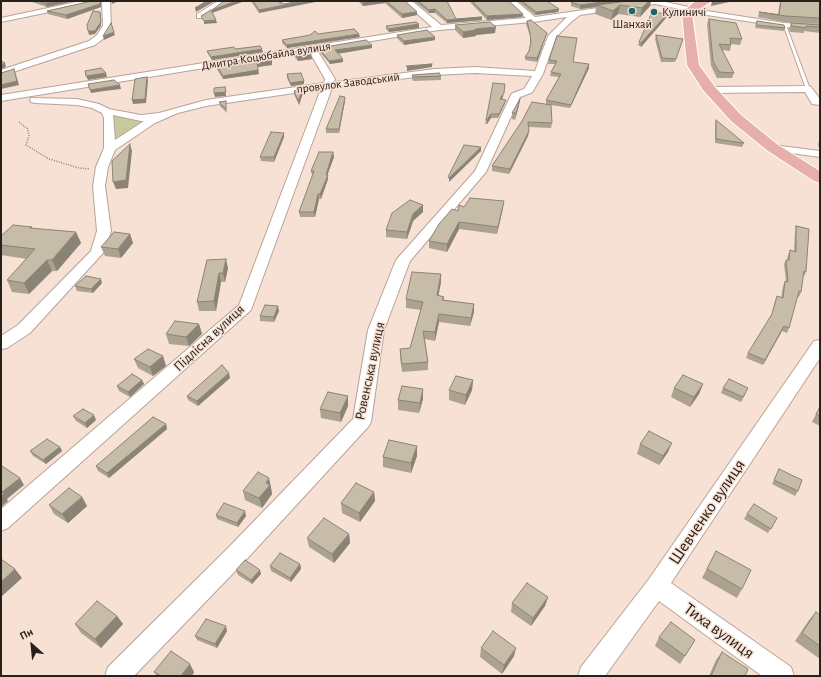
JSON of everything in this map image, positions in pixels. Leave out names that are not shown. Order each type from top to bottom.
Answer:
[{"type":"main road","points":[[707,1],[690,10],[687,14],[693,65],[710,90],[736,118],[773,148],[820,178]]},
{"type":"street","points":[[1,20],[93,1]]},
{"type":"street","points":[[1,73],[92,43],[100,37],[107,26],[106,1]]},
{"type":"street","points":[[200,16],[223,1]]},
{"type":"street","points":[[283,4],[297,1]]},
{"type":"street","points":[[407,1],[439,28]]},
{"type":"street","points":[[512,1],[533,20]]},
{"type":"street","points":[[655,1],[690,10],[784,25],[820,27]]},
{"type":"street","name":"Дмитра Коцюбайла вулиця","points":[[1,98],[439,28],[533,20],[655,1]]},
{"type":"street","name":"Ровенська вулиця","points":[[117,676],[236,555],[362,422],[376,330],[403,260],[480,172],[516,95],[528,91],[538,74],[552,36],[568,20],[580,12]]},
{"type":"street","points":[[311,48],[330,80],[327,86]]},
{"type":"street","name":"провулок Заводський","points":[[162,116],[174,111],[206,103],[297,89],[327,86],[344,82],[475,70],[538,74]]},
{"type":"street","name":"Підлісна вулиця","points":[[1,522],[246,307],[327,86]]},
{"type":"street","points":[[710,90],[808,90],[816,102],[820,102]]},
{"type":"street","points":[[1,98],[77,102],[95,106],[106,111],[141,118],[162,116]]},
{"type":"street","points":[[1,344],[24,329],[96,252],[104,231],[99,186],[102,170],[110,148],[109,118],[106,111]]},
{"type":"street","points":[[110,148],[151,121],[162,116]]},
{"type":"street","points":[[773,148],[820,154]]},
{"type":"street","name":"Шевченко вулиця","points":[[590,676],[657,586],[820,345]]},
{"type":"street","name":"Тиха вулиця","points":[[657,586],[782,676]]},
{"type":"lane","points":[[784,25],[808,90]]},
{"type":"path","points":[[19,122],[28,129],[29,136],[26,145],[48,159],[79,168],[102,170]]},
{"type":"green space","points":[[106,111],[124,115],[161,116],[110,148]]},
{"type":"building","points":[[38,1],[58,1],[46,3]]},
{"type":"building","points":[[92,1],[100,1],[100,4],[66,15],[47,11]]},
{"type":"building","points":[[224,1],[236,1],[212,10]]},
{"type":"building","points":[[253,1],[277,1],[283,4],[305,1],[259,10]]},
{"type":"building","points":[[386,1],[405,1],[417,12],[402,14]]},
{"type":"building","points":[[418,1],[447,1],[456,19],[482,17],[447,20],[435,9],[429,10]]},
{"type":"building","points":[[472,1],[509,1],[523,14],[487,16]]},
{"type":"building","points":[[522,1],[547,1],[559,9],[536,12]]},
{"type":"building","points":[[610,1],[580,5],[571,2]]},
{"type":"building","points":[[628,1],[649,1],[642,8],[620,5],[613,11],[597,5]]},
{"type":"building","points":[[781,1],[820,1],[820,18],[779,15]]},
{"type":"building","points":[[211,10],[216,20],[204,21],[201,16]]},
{"type":"building","points":[[93,11],[100,12],[101,22],[95,31],[88,31],[87,25]]},
{"type":"building","points":[[652,12],[667,14],[641,43],[639,42]]},
{"type":"building","points":[[709,19],[736,23],[742,39],[730,38],[731,45],[719,44],[734,73],[719,72],[713,61]]},
{"type":"building","points":[[531,20],[547,33],[537,58],[525,57],[529,51],[531,42],[527,21]]},
{"type":"building","points":[[757,21],[784,25],[785,28],[756,25]]},
{"type":"building","points":[[416,22],[419,24],[389,29],[386,26]]},
{"type":"building","points":[[490,22],[496,27],[463,32],[455,25]]},
{"type":"building","points":[[111,23],[114,32],[103,36]]},
{"type":"building","points":[[791,23],[820,25],[820,27],[806,26],[806,28],[792,26]]},
{"type":"building","points":[[354,29],[359,34],[287,45],[282,40],[310,35],[315,31],[318,34]]},
{"type":"building","points":[[427,30],[435,37],[404,41],[397,35]]},
{"type":"building","points":[[656,35],[683,39],[676,59],[662,58]]},
{"type":"building","points":[[557,36],[577,38],[573,62],[589,64],[571,105],[546,100],[561,74],[551,72],[557,61],[549,60]]},
{"type":"building","points":[[366,40],[372,45],[335,50],[343,59],[329,61],[319,48]]},
{"type":"building","points":[[260,46],[262,49],[211,57],[207,51],[234,47],[235,49]]},
{"type":"building","points":[[308,49],[311,55],[297,57],[293,52]]},
{"type":"building","points":[[268,56],[272,61],[257,63],[258,70],[223,76],[216,64]]},
{"type":"building","points":[[432,64],[407,67],[406,66]]},
{"type":"building","points":[[101,68],[106,73],[86,76],[85,71]]},
{"type":"building","points":[[14,69],[17,81],[1,85],[1,73]]},
{"type":"building","points":[[301,73],[304,81],[290,83],[287,74]]},
{"type":"building","points":[[439,73],[441,76],[413,77],[412,75]]},
{"type":"building","points":[[147,77],[145,99],[132,100],[135,79]]},
{"type":"building","points":[[114,80],[120,85],[90,90],[88,84]]},
{"type":"building","points":[[493,83],[505,84],[504,93],[500,99],[506,100],[499,114],[491,114],[486,120]]},
{"type":"building","points":[[225,87],[226,92],[214,93],[214,88]]},
{"type":"building","points":[[303,89],[298,101],[294,91]]},
{"type":"building","points":[[340,96],[345,97],[339,129],[326,129]]},
{"type":"building","points":[[520,99],[516,113],[512,113]]},
{"type":"building","points":[[226,101],[226,109],[219,102]]},
{"type":"building","points":[[532,102],[551,105],[552,123],[528,122],[529,131],[510,169],[492,166],[522,121]]},
{"type":"building","points":[[716,120],[744,143],[716,139]]},
{"type":"building","points":[[271,132],[284,133],[274,157],[260,157]]},
{"type":"building","points":[[130,144],[126,180],[113,182],[112,161]]},
{"type":"building","points":[[464,145],[481,147],[449,178],[448,177]]},
{"type":"building","points":[[319,152],[333,152],[326,175],[328,175],[320,194],[318,194],[314,212],[299,212],[314,171],[311,171]]},
{"type":"building","points":[[470,198],[504,201],[498,227],[459,222],[447,244],[429,241],[439,224],[452,209],[458,211],[459,205],[464,207]]},
{"type":"building","points":[[410,200],[423,205],[413,214],[407,232],[386,230],[392,213]]},
{"type":"building","points":[[13,225],[76,232],[52,260],[47,260],[24,283],[7,280],[35,249],[1,245],[1,236]]},
{"type":"building","points":[[796,226],[809,229],[806,272],[804,271],[801,292],[799,291],[789,328],[784,326],[765,360],[748,353],[772,314],[777,296],[783,298],[785,281],[788,282],[786,260],[789,260],[790,250],[796,252]]},
{"type":"building","points":[[114,232],[130,234],[118,249],[101,247]]},
{"type":"building","points":[[226,259],[223,273],[219,273],[214,301],[197,302],[207,260]]},
{"type":"building","points":[[412,272],[441,274],[437,295],[444,297],[442,300],[474,304],[471,318],[439,314],[435,332],[423,331],[428,362],[402,364],[400,349],[410,348],[423,302],[406,299]]},
{"type":"building","points":[[86,276],[101,279],[91,289],[75,286]]},
{"type":"building","points":[[265,305],[278,306],[274,317],[260,316]]},
{"type":"building","points":[[175,321],[199,324],[186,337],[166,334]]},
{"type":"building","points":[[148,349],[163,356],[150,367],[134,359]]},
{"type":"building","points":[[222,365],[229,373],[197,401],[187,396]]},
{"type":"building","points":[[132,374],[142,380],[128,392],[117,386]]},
{"type":"building","points":[[683,375],[703,384],[694,397],[674,388]]},
{"type":"building","points":[[456,376],[473,380],[466,395],[449,390]]},
{"type":"building","points":[[729,379],[748,388],[743,397],[723,388]]},
{"type":"building","points":[[402,386],[423,389],[420,403],[398,400]]},
{"type":"building","points":[[328,392],[348,396],[340,413],[320,409]]},
{"type":"building","points":[[820,407],[820,416],[816,414]]},
{"type":"building","points":[[83,409],[94,415],[85,423],[73,416]]},
{"type":"building","points":[[153,417],[166,424],[107,473],[96,466]]},
{"type":"building","points":[[649,431],[672,443],[663,456],[640,444]]},
{"type":"building","points":[[47,439],[60,447],[43,460],[30,451]]},
{"type":"building","points":[[389,440],[417,446],[411,463],[383,457]]},
{"type":"building","points":[[2,466],[20,478],[2,492],[4,494],[1,496],[1,467]]},
{"type":"building","points":[[779,469],[802,480],[798,491],[774,480]]},
{"type":"building","points":[[258,472],[269,478],[266,483],[270,485],[259,498],[243,491]]},
{"type":"building","points":[[356,483],[374,492],[359,513],[341,503]]},
{"type":"building","points":[[69,488],[82,497],[62,514],[49,505]]},
{"type":"building","points":[[224,503],[245,511],[237,523],[216,515]]},
{"type":"building","points":[[754,504],[777,518],[771,529],[747,514]]},
{"type":"building","points":[[324,518],[349,534],[332,554],[307,538]]},
{"type":"building","points":[[716,551],[751,570],[742,589],[707,569]]},
{"type":"building","points":[[280,553],[300,564],[290,578],[270,566]]},
{"type":"building","points":[[1,559],[15,569],[1,582]]},
{"type":"building","points":[[245,560],[260,570],[251,580],[236,570]]},
{"type":"building","points":[[527,583],[548,597],[533,618],[512,603]]},
{"type":"building","points":[[97,601],[117,616],[95,639],[75,624]]},
{"type":"building","points":[[816,612],[820,615],[820,646],[802,633]]},
{"type":"building","points":[[206,619],[226,626],[215,644],[195,636]]},
{"type":"building","points":[[671,622],[695,640],[685,656],[659,637]]},
{"type":"building","points":[[493,631],[516,648],[504,665],[481,648]]},
{"type":"building","points":[[171,651],[190,664],[181,676],[161,676],[154,672]]},
{"type":"building","points":[[722,652],[748,669],[745,676],[711,676]]},
{"type":"place","name":"Шанхай","points":[[632,11]]},
{"type":"place","name":"Кулиничі","points":[[654,12]]}]
